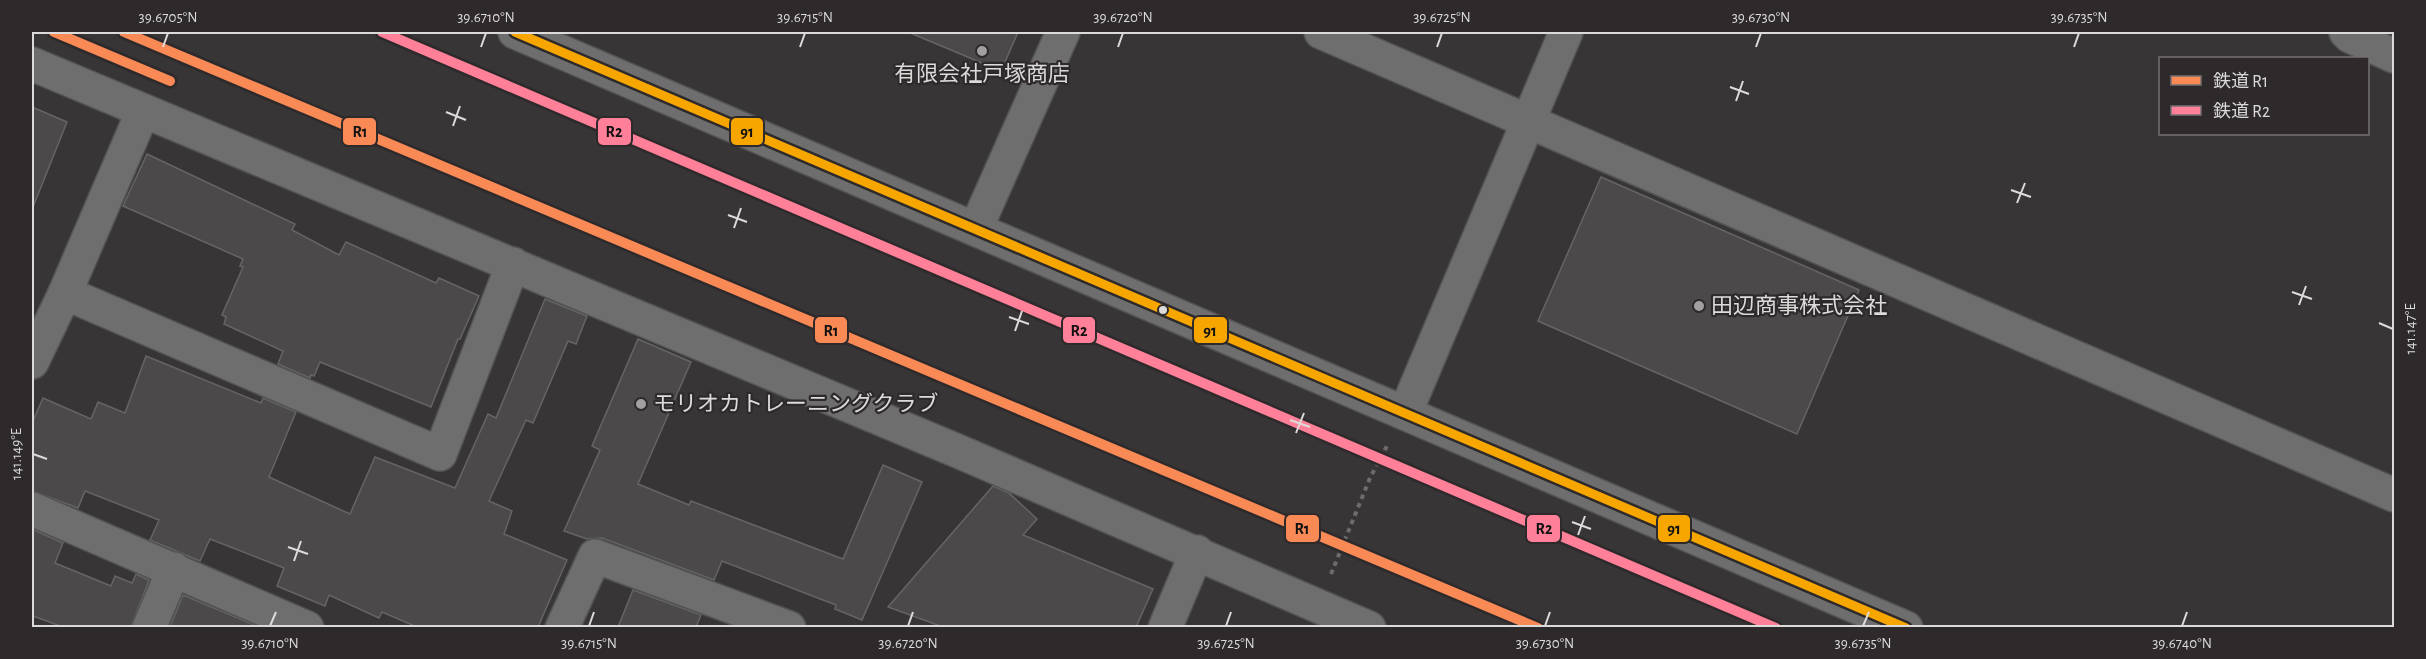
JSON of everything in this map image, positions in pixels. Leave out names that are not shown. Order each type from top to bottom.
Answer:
[{"type":"street","points":[[515,32],[1406,411],[1906,627]]},
{"type":"street","points":[[976,228],[1063,32]]},
{"type":"street","points":[[1321,32],[2394,495]]},
{"type":"street","points":[[1406,411],[1566,32]]},
{"type":"street","points":[[2349,33],[2394,56]]},
{"type":"street","points":[[32,64],[1197,552],[1369,627]]},
{"type":"street","points":[[32,362],[65,293],[143,111]]},
{"type":"street","points":[[65,293],[440,454],[513,264]]},
{"type":"street","points":[[32,509],[307,627]]},
{"type":"street","points":[[1164,627],[1197,552]]},
{"type":"street","points":[[562,627],[595,556],[789,627]]},
{"type":"street","points":[[149,627],[174,568]]},
{"type":"path","points":[[1318,605],[1380,459]]},
{"type":"building","name":"有限会社戸塚商店","points":[[908,32],[1018,32],[1001,71]]},
{"type":"building","points":[[32,107],[67,122],[33,207],[32,207]]},
{"type":"building","points":[[147,154],[295,224],[292,230],[339,255],[346,242],[436,283],[439,278],[479,296],[458,339],[431,407],[320,362],[314,376],[311,375],[310,378],[278,364],[283,351],[224,324],[226,317],[222,315],[243,267],[240,266],[243,259],[123,206]]},
{"type":"building","name":"田辺商事株式会社","points":[[1601,177],[1859,290],[1797,434],[1538,321]]},
{"type":"building","points":[[545,299],[587,316],[576,344],[568,341],[533,423],[526,420],[489,501],[512,511],[504,534],[567,560],[538,627],[417,627],[382,612],[379,618],[329,595],[325,606],[277,586],[284,568],[210,539],[200,561],[150,540],[159,520],[85,491],[78,508],[32,491],[32,423],[43,398],[91,419],[98,402],[125,413],[146,356],[261,403],[263,398],[296,412],[269,477],[350,514],[375,457],[455,488],[488,414],[496,418]]},
{"type":"building","points":[[638,339],[691,362],[638,484],[689,505],[691,501],[843,559],[883,465],[922,482],[862,620],[835,609],[836,605],[722,561],[714,580],[602,538],[587,539],[564,531],[600,450],[592,446]]},
{"type":"building","points":[[993,486],[1009,493],[1037,519],[1023,535],[1153,589],[1136,627],[943,627],[888,607]]},
{"type":"building","points":[[32,529],[63,543],[55,563],[111,586],[115,576],[132,583],[136,574],[149,580],[131,627],[63,627],[33,616],[32,618]]},
{"type":"building","points":[[633,590],[701,615],[696,627],[618,627]]},
{"type":"building","points":[[183,595],[259,627],[170,627]]},
{"type":"rail line","name":"R1","points":[[54,32],[170,81]]},
{"type":"rail line","name":"R1","points":[[124,32],[1538,628]]},
{"type":"rail line","name":"R2","points":[[382,32],[1776,628]]},
{"type":"transit line","name":"91","points":[[515,32],[1906,628]]},
{"type":"place","name":"有限会社戸塚商店","points":[[982,51]]},
{"type":"place","name":"田辺商事株式会社","points":[[1699,306]]},
{"type":"place","name":"モリオカトレーニングクラブ","points":[[641,404]]}]
